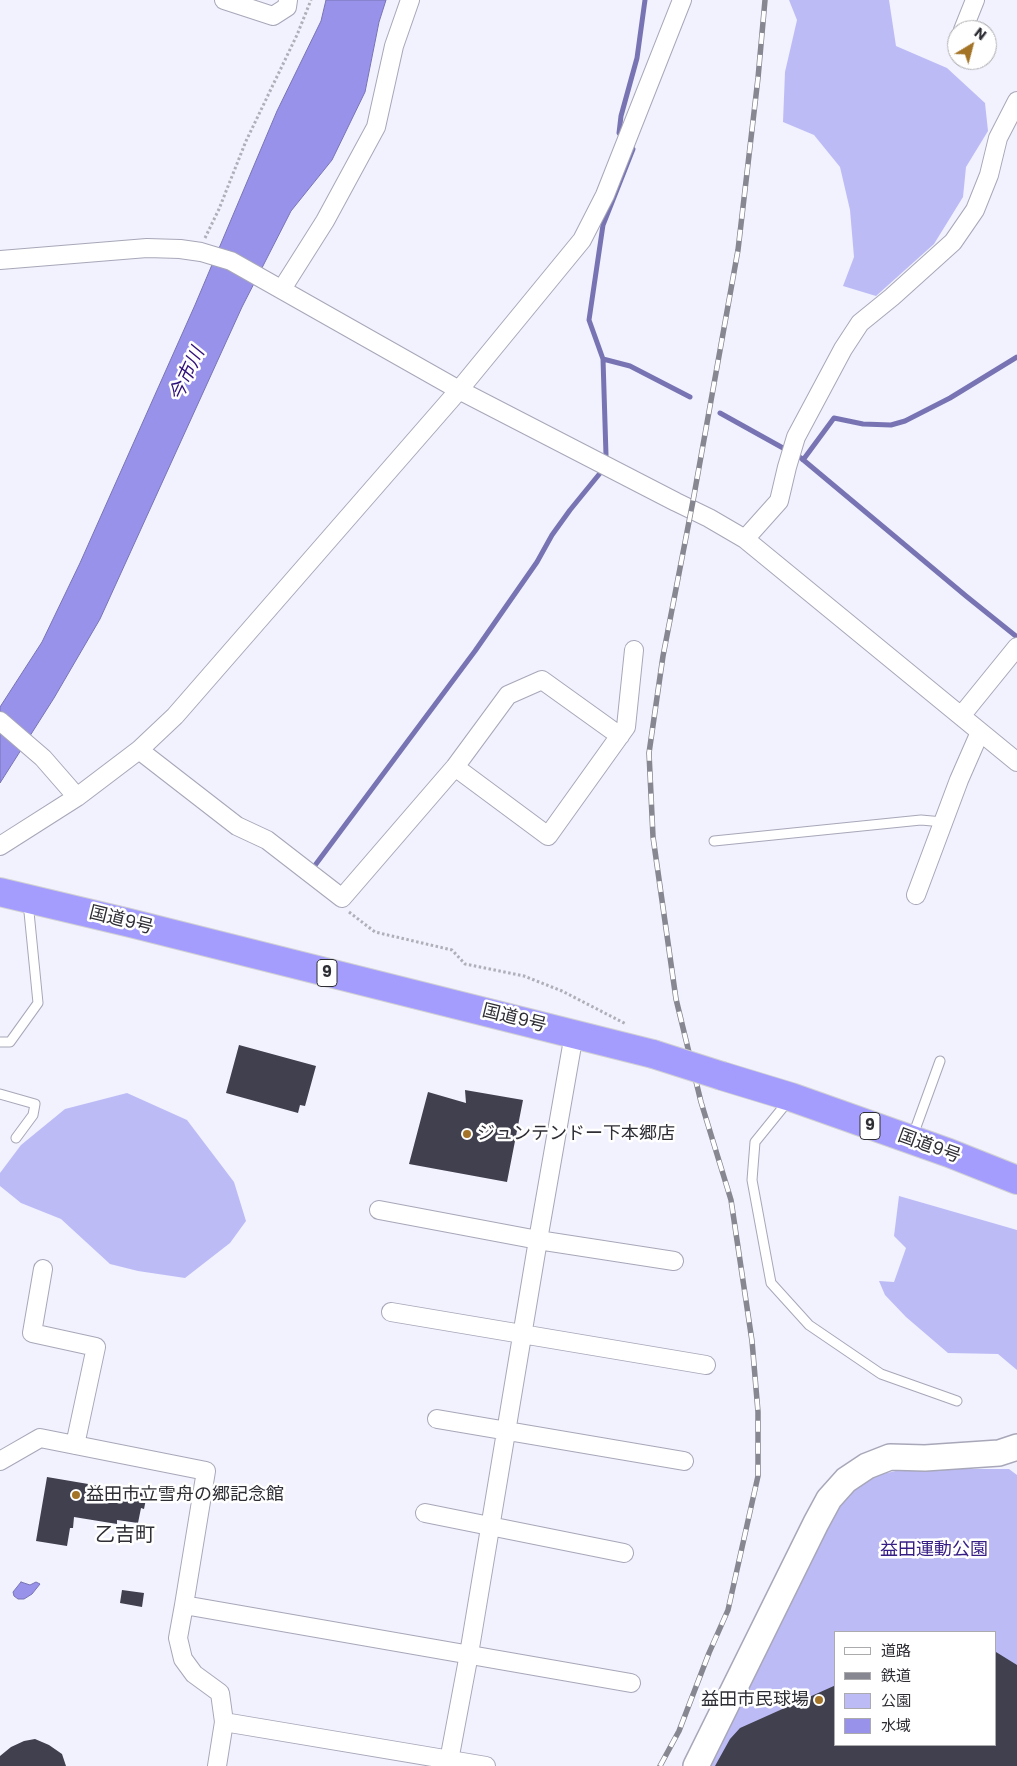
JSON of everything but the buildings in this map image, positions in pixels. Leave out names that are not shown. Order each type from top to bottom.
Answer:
[{"type":"highway","name":"国道9号","points":[[11,895],[653,1054],[791,1097],[1017,1180]]},
{"type":"street","points":[[224,0],[273,16],[287,7],[288,0]]},
{"type":"street","points":[[275,285],[325,221],[376,127],[394,46],[410,0]]},
{"type":"street","points":[[0,846],[77,797],[139,750],[175,716],[459,390],[582,240],[624,149],[682,0]]},
{"type":"street","points":[[966,20],[975,0]]},
{"type":"street","points":[[745,540],[779,501],[796,437],[843,349],[860,323],[953,242],[975,210],[989,175],[998,138],[1017,101]]},
{"type":"street","points":[[0,260],[147,248],[180,249],[231,260],[459,390],[709,518],[745,540],[1017,762]]},
{"type":"street","points":[[961,716],[1017,647]]},
{"type":"street","points":[[455,767],[548,836],[626,727],[634,650]]},
{"type":"street","points":[[139,750],[237,826],[267,840],[342,898],[455,767],[508,694],[542,680],[620,736]]},
{"type":"street","points":[[0,720],[62,778],[77,797]]},
{"type":"street","points":[[916,895],[943,822],[980,732]]},
{"type":"street","points":[[449,1763],[491,1527],[574,1034]]},
{"type":"street","points":[[379,1210],[538,1240],[674,1261]]},
{"type":"street","points":[[43,1268],[32,1333],[96,1347],[75,1445]]},
{"type":"street","points":[[391,1312],[706,1365]]},
{"type":"street","points":[[437,1419],[684,1461]]},
{"type":"street","points":[[0,1461],[40,1438],[206,1471],[178,1638],[183,1659],[194,1674],[220,1693],[224,1722],[217,1766]]},
{"type":"street","points":[[696,1766],[816,1523],[829,1499],[846,1480],[867,1466],[890,1457],[925,1458],[999,1453],[1017,1447]]},
{"type":"street","points":[[425,1513],[624,1553]]},
{"type":"street","points":[[184,1605],[631,1684]]},
{"type":"street","points":[[224,1722],[449,1763],[486,1766]]},
{"type":"lane","points":[[714,841],[921,820],[943,822]]},
{"type":"lane","points":[[0,1042],[10,1042],[38,1003],[29,912],[11,895]]},
{"type":"lane","points":[[912,1140],[940,1061]]},
{"type":"lane","points":[[0,1094],[35,1104],[33,1115],[16,1138]]},
{"type":"lane","points":[[791,1097],[755,1142],[752,1180],[771,1283],[809,1325],[881,1374],[957,1401]]},
{"type":"path","points":[[199,252],[219,209],[246,141],[297,35],[311,0]]},
{"type":"path","points":[[342,898],[346,909],[375,932],[452,950],[465,964],[524,976],[562,991],[626,1024],[630,1029]]},
{"type":"green space","points":[[789,0],[889,0],[896,46],[947,68],[985,103],[988,131],[966,167],[963,197],[934,244],[876,296],[843,286],[854,257],[850,210],[840,167],[814,135],[783,122],[785,72],[797,20]]},
{"type":"green space","points":[[127,1093],[187,1120],[234,1182],[246,1221],[230,1243],[185,1278],[138,1271],[110,1264],[61,1219],[21,1203],[0,1186],[0,1173],[21,1145],[65,1109]]},
{"type":"green space","points":[[899,1196],[1017,1230],[1017,1370],[998,1354],[948,1353],[906,1317],[885,1295],[879,1281],[894,1282],[906,1248],[894,1236]]},
{"type":"green space","name":"益田運動公園","points":[[905,1469],[1009,1469],[1017,1475],[1017,1766],[708,1766],[835,1512],[850,1490],[873,1476]]},
{"type":"water","name":"今市川","points":[[326,0],[386,0],[379,22],[365,92],[332,160],[291,211],[242,307],[100,619],[54,698],[0,783],[0,707],[42,642],[80,563],[195,305],[277,111],[321,21]]},
{"type":"water","points":[[21,1582],[30,1585],[36,1582],[40,1584],[32,1594],[24,1599],[18,1599],[14,1596],[13,1592]]},
{"type":"waterway","points":[[623,138],[619,133],[621,116],[637,58],[645,0]]},
{"type":"waterway","points":[[313,868],[475,651],[537,562],[552,535],[601,472],[606,455],[603,359],[589,320],[603,225],[633,149],[629,144]]},
{"type":"waterway","points":[[803,460],[834,418],[863,424],[891,425],[905,421],[950,398],[1017,357]]},
{"type":"waterway","points":[[603,359],[630,366],[690,397]]},
{"type":"waterway","points":[[720,413],[801,458],[1017,637]]},
{"type":"railway","points":[[660,1766],[679,1731],[728,1610],[758,1476],[758,1412],[752,1341],[731,1200],[701,1102],[676,999],[653,837],[649,753],[663,656],[738,250],[765,0]]},
{"type":"place","name":"ジュンテンドー下本郷店","points":[[467,1134]]},
{"type":"place","name":"益田市立雪舟の郷記念館","points":[[76,1495]]},
{"type":"place","name":"益田市民球場","points":[[819,1700]]},
{"type":"district","name":"乙吉町","points":[[125,1536]]}]
